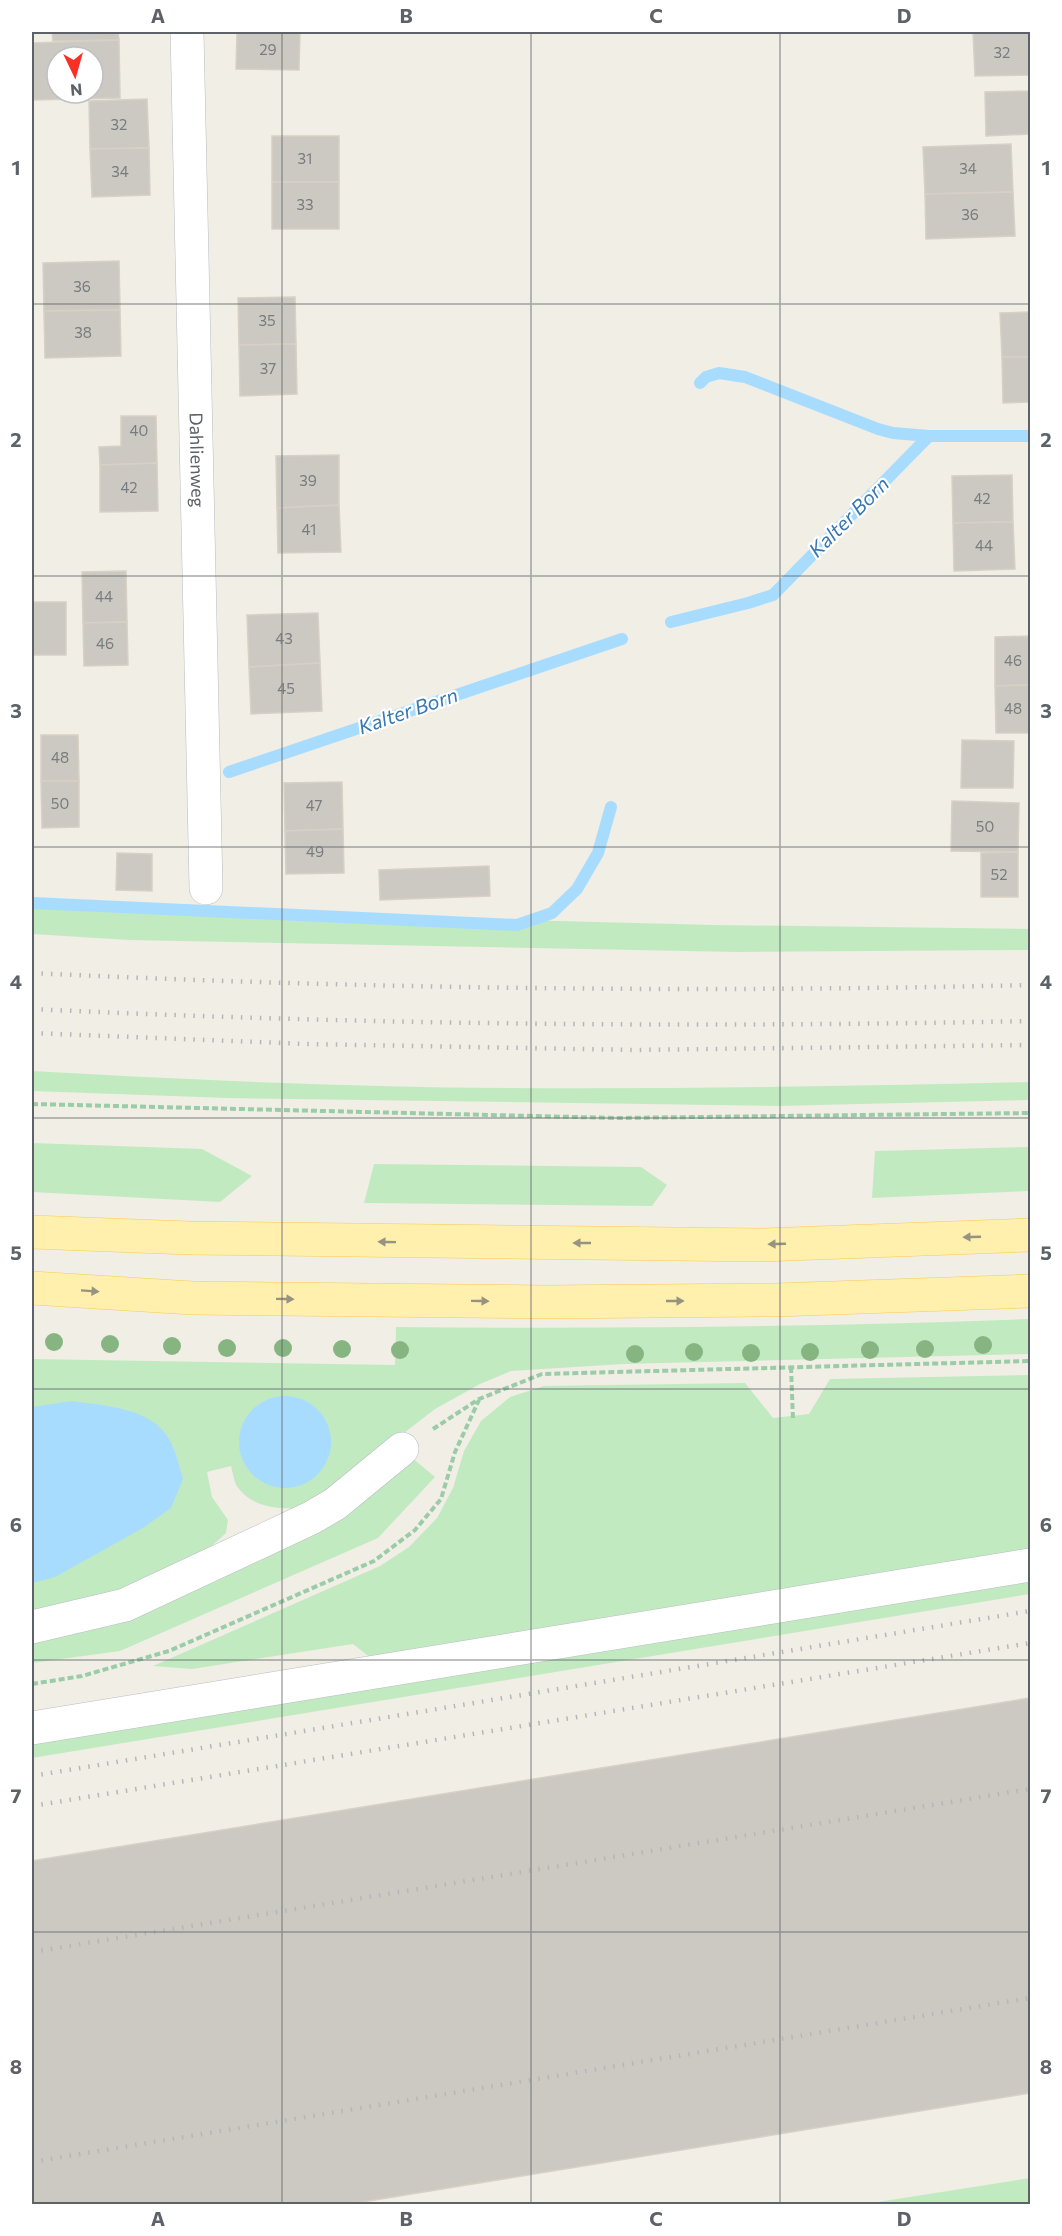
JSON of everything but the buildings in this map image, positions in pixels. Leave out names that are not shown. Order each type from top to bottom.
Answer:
[{"type":"main road","points":[[32,1232],[201,1239],[760,1245],[1030,1235]]},
{"type":"main road","points":[[32,1288],[192,1298],[546,1302],[776,1300],[1030,1291]]},
{"type":"street","name":"Dahlienweg","points":[[187,32],[206,888]]},
{"type":"street","points":[[32,1627],[125,1605],[311,1518],[335,1504],[402,1449]]},
{"type":"street","points":[[32,1728],[1030,1565]]},
{"type":"path","points":[[32,1104],[616,1118],[1030,1113]]},
{"type":"path","points":[[402,1449],[479,1399],[542,1374],[1030,1361]]},
{"type":"path","points":[[791,1367],[793,1419]]},
{"type":"path","points":[[32,1684],[82,1676],[169,1651],[374,1561],[415,1530],[441,1499],[455,1452],[479,1399]]},
{"type":"green space","points":[[32,908],[714,925],[1030,929],[1030,950],[737,952],[129,940],[32,934]]},
{"type":"green space","points":[[32,1071],[270,1082],[448,1087],[704,1088],[1030,1082],[1030,1100],[777,1106],[228,1098],[32,1091]]},
{"type":"green space","points":[[32,1143],[202,1149],[252,1176],[220,1202],[32,1192]]},
{"type":"green space","points":[[1030,1147],[1030,1191],[872,1198],[875,1151]]},
{"type":"green space","points":[[374,1164],[641,1167],[667,1185],[652,1206],[364,1203]]},
{"type":"green space","points":[[1030,1319],[1030,1354],[623,1364],[511,1371],[480,1384],[435,1409],[307,1508],[270,1507],[253,1501],[237,1487],[231,1466],[207,1472],[212,1497],[228,1520],[226,1533],[205,1552],[121,1597],[32,1618],[32,1359],[395,1365],[396,1327],[713,1327]]},
{"type":"green space","points":[[1030,1375],[1030,1558],[372,1659],[353,1644],[192,1669],[153,1666],[380,1566],[409,1547],[437,1518],[453,1488],[464,1451],[481,1421],[510,1397],[544,1386],[745,1383],[773,1418],[809,1414],[830,1379]]},
{"type":"green space","points":[[411,1457],[435,1477],[378,1538],[120,1651],[32,1663],[32,1636]]},
{"type":"green space","points":[[1030,1574],[1030,1594],[32,1758],[32,1737]]},
{"type":"green space","points":[[1030,2178],[1030,2204],[865,2204]]},
{"type":"water","points":[[285,1396],[303,1400],[317,1410],[327,1424],[331,1442],[327,1460],[317,1474],[303,1484],[285,1488],[267,1484],[253,1474],[243,1460],[239,1442],[243,1424],[253,1410],[267,1400]]},
{"type":"water","points":[[72,1401],[126,1410],[151,1420],[169,1439],[183,1479],[171,1508],[143,1528],[55,1577],[32,1583],[32,1407]]},
{"type":"waterway","points":[[700,383],[706,377],[719,373],[745,377],[878,429],[893,433],[929,436]]},
{"type":"waterway","name":"Kalter Born","points":[[671,622],[773,595],[929,436],[1030,436]]},
{"type":"waterway","name":"Kalter Born","points":[[229,772],[622,639]]},
{"type":"waterway","points":[[32,903],[517,925],[552,913],[577,889],[598,853],[611,807]]},
{"type":"railway","points":[[32,973],[281,983],[531,988],[780,989],[1030,985]]},
{"type":"railway","points":[[32,1009],[281,1019],[531,1024],[1030,1021]]},
{"type":"railway","points":[[32,1033],[307,1044],[634,1050],[1030,1045]]},
{"type":"railway","points":[[32,1776],[1030,1611]]},
{"type":"railway","points":[[32,1806],[1030,1643]]},
{"type":"railway","points":[[32,1952],[1030,1789]]},
{"type":"railway","points":[[32,2162],[1030,1998]]}]
